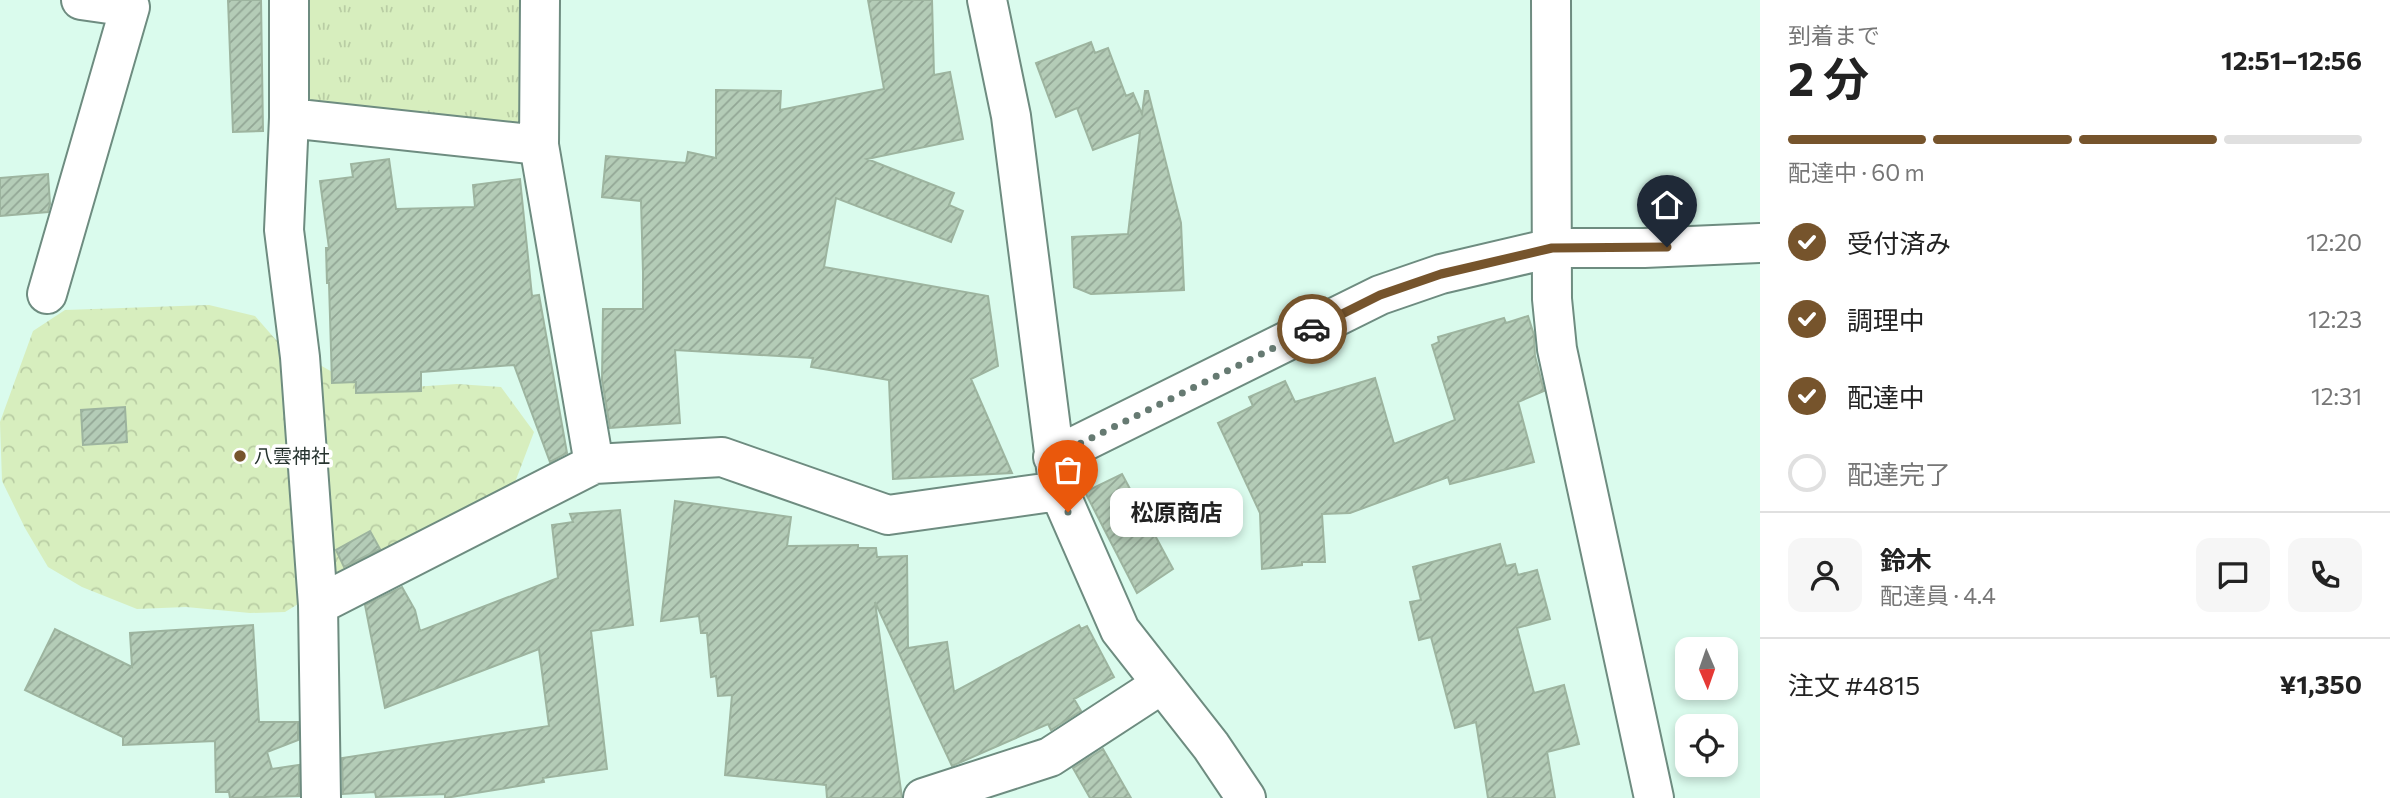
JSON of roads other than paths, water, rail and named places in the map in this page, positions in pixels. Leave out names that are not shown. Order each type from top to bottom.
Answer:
[{"type":"street","points":[[47,294],[130,7],[81,0]]},
{"type":"street","points":[[289,0],[289,118],[284,230],[300,357],[318,605],[321,798]]},
{"type":"street","points":[[540,0],[539,145],[594,464]]},
{"type":"street","points":[[987,0],[1011,116],[1056,474],[1120,630],[1211,746],[1246,798]]},
{"type":"street","points":[[1551,0],[1552,299],[1557,349],[1654,798]]},
{"type":"street","points":[[289,118],[539,145]]},
{"type":"street","points":[[318,605],[594,464],[722,457],[888,515],[1056,474],[1380,295],[1441,274],[1552,248],[1644,248],[1760,243]]},
{"type":"street","points":[[923,798],[1050,757],[1162,684]]},
{"type":"place","name":"八雲神社","points":[[240,456]]},
{"type":"place","name":"松原商店","points":[[1068,512]]}]
